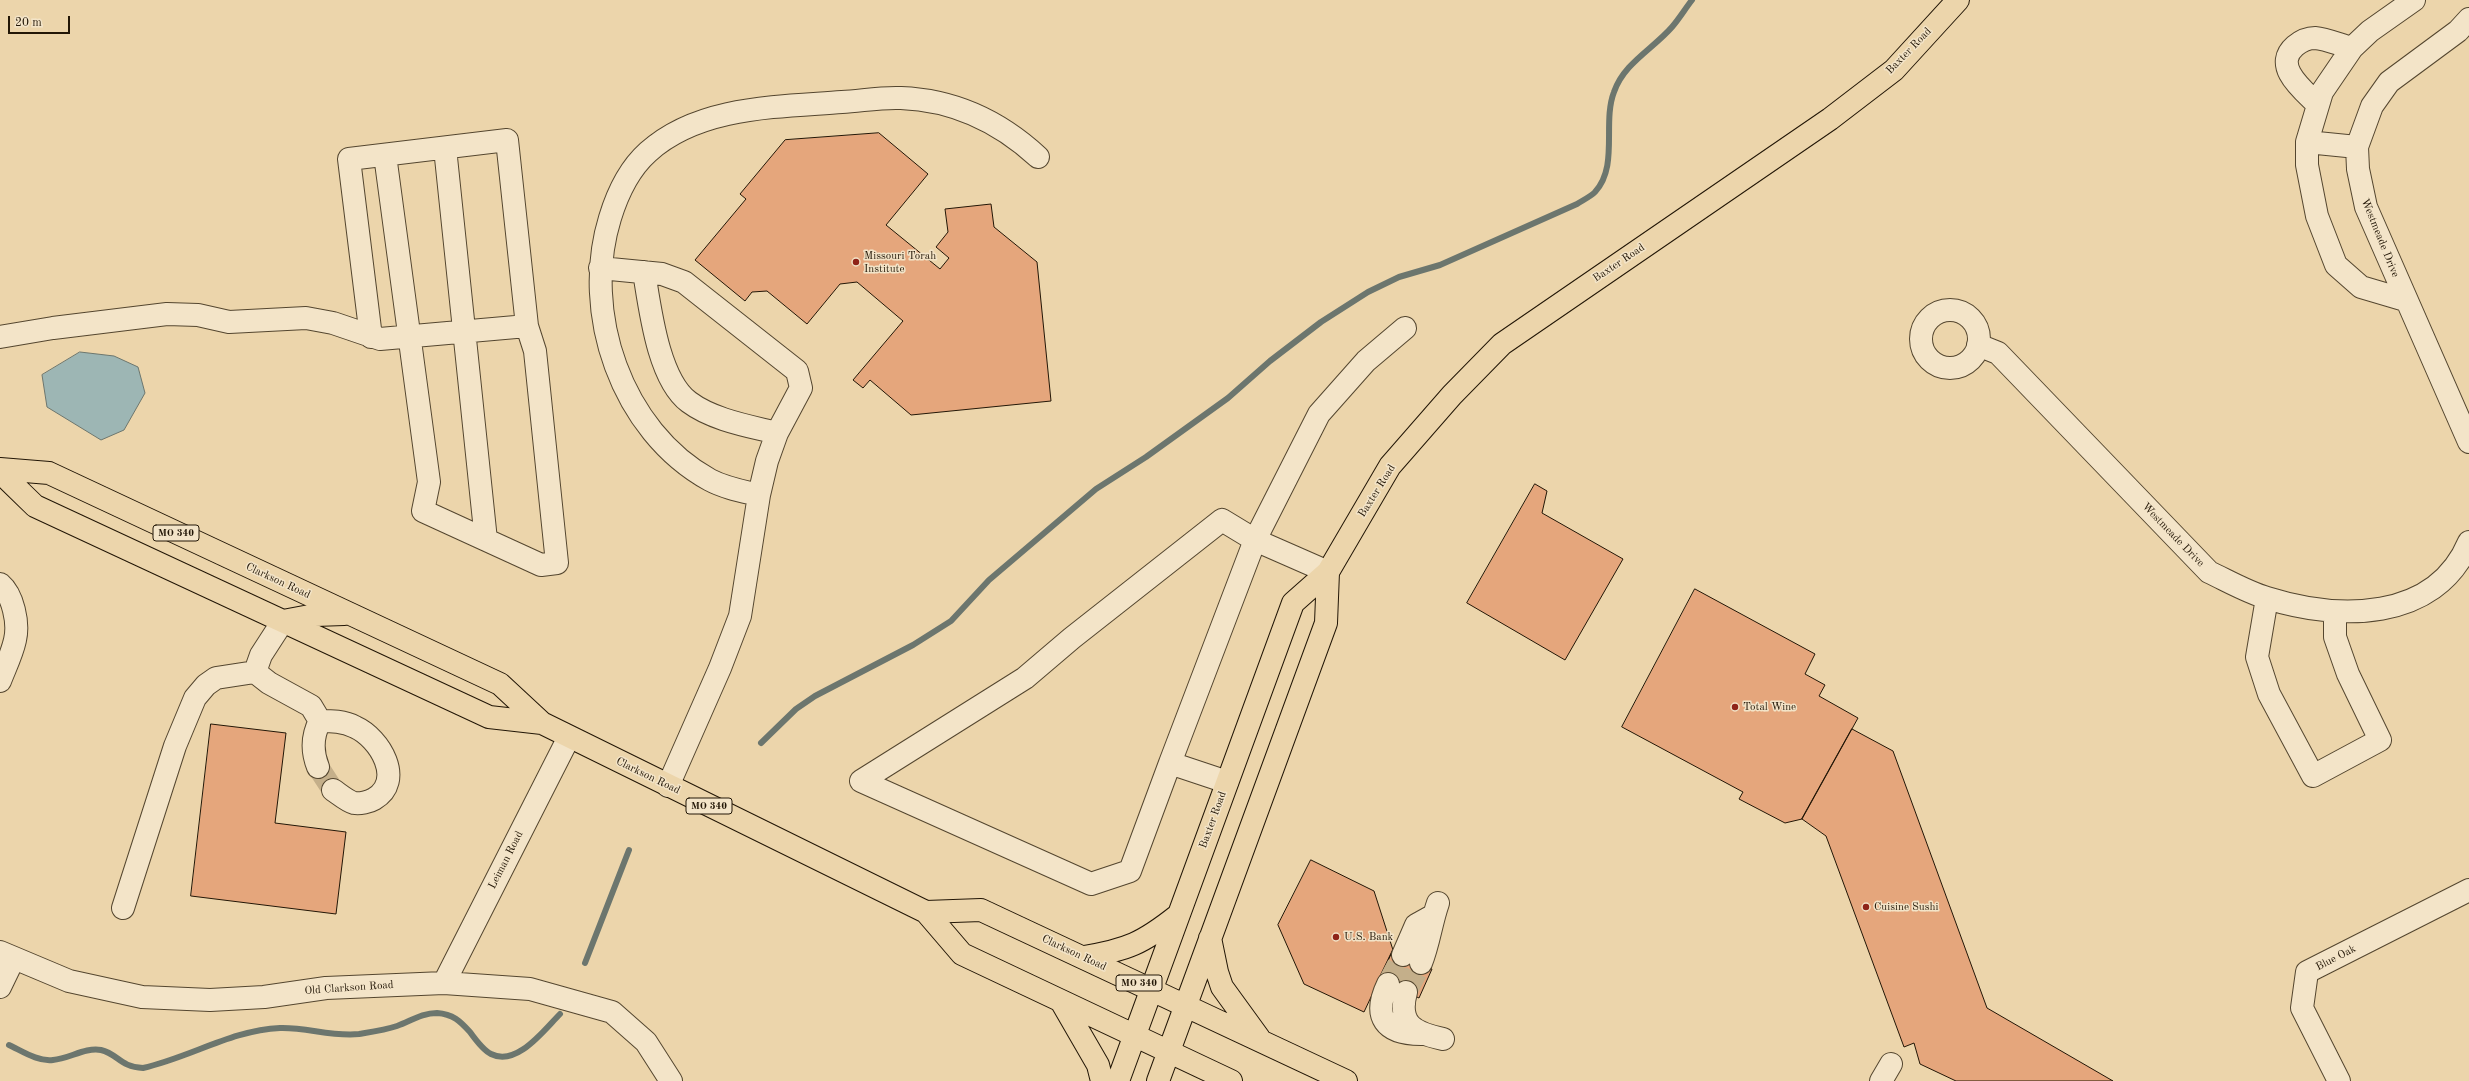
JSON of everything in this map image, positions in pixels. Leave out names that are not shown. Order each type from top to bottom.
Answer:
[{"type":"main road","name":"Baxter Road","points":[[1118,1081],[1177,916],[1293,602],[1328,572],[1390,466],[1452,395],[1502,344],[1830,120],[1894,70],[1958,0]]},
{"type":"main road","name":"Clarkson Road","points":[[0,470],[49,473],[500,684],[542,724],[926,912],[962,954],[1231,1081]]},
{"type":"main road","name":"Clarkson Road","points":[[0,470],[35,506],[489,717],[542,724]]},
{"type":"main road","name":"Baxter Road","points":[[1158,1081],[1326,623],[1328,572]]},
{"type":"main road","points":[[283,621],[315,615],[347,613]]},
{"type":"main road","name":"Clarkson Road","points":[[926,912],[982,910],[1346,1081]]},
{"type":"main road","points":[[1084,957],[1114,952],[1133,946],[1150,938],[1177,916]]},
{"type":"main road","points":[[1210,938],[1217,972],[1222,987],[1261,1040]]},
{"type":"main road","points":[[1061,1001],[1098,1065],[1102,1081]]},
{"type":"street","points":[[2405,300],[2361,287],[2336,264],[2317,216],[2308,165],[2308,142],[2317,104],[2331,76],[2352,48],[2370,31],[2414,0]]},
{"type":"street","name":"Westmeade Drive","points":[[2469,19],[2458,31],[2389,82],[2372,106],[2357,147],[2358,169],[2366,207],[2405,300],[2469,442]]},
{"type":"street","points":[[2317,104],[2292,80],[2288,72],[2289,55],[2293,47],[2308,39],[2316,38],[2352,48]]},
{"type":"street","points":[[759,495],[732,490],[696,471],[678,457],[658,436],[638,410],[619,376],[608,344],[602,313],[600,268],[605,234],[614,207],[630,174],[647,152],[668,138],[698,124],[742,111],[901,98],[942,103],[969,110],[996,124],[1038,157]]},
{"type":"street","points":[[371,337],[349,159],[507,140],[527,326],[535,351],[557,563],[541,566],[423,510],[429,482],[408,338],[385,155]]},
{"type":"street","points":[[2308,142],[2357,147]]},
{"type":"street","points":[[445,148],[486,540]]},
{"type":"street","points":[[600,268],[662,274],[684,282],[797,371],[801,388],[777,434],[767,461],[759,495],[740,616],[720,668],[668,786]]},
{"type":"street","points":[[644,272],[652,326],[664,362],[676,389],[688,402],[704,411],[777,434]]},
{"type":"street","points":[[0,337],[167,314],[198,315],[229,322],[306,318],[333,323],[380,339],[408,338],[527,326]]},
{"type":"street","points":[[1328,572],[1255,540],[1222,520],[1072,638],[1025,678],[862,781],[1091,884],[1130,871],[1255,540],[1319,414],[1366,361],[1405,328]]},
{"type":"street","points":[[0,354],[28,332]]},
{"type":"street","name":"Westmeade Drive","points":[[1978,345],[1998,353],[2209,572],[2267,598],[2335,612],[2376,611],[2398,606],[2419,596],[2451,570],[2469,542]]},
{"type":"street","points":[[0,584],[5,588],[15,614],[16,639],[0,681]]},
{"type":"street","points":[[2267,598],[2257,657],[2269,694],[2313,776],[2380,740],[2348,674],[2335,637],[2335,612]]},
{"type":"street","points":[[255,672],[261,655],[283,621]]},
{"type":"street","points":[[123,908],[175,746],[195,698],[206,685],[216,678],[255,672],[269,683],[312,706],[320,721]]},
{"type":"street","points":[[318,767],[313,754],[316,730],[320,721]]},
{"type":"street","points":[[320,721],[336,721],[356,727],[376,745],[390,770],[389,784],[382,795],[371,801],[352,803],[333,790]]},
{"type":"street","name":"Leiman Road","points":[[444,983],[569,737]]},
{"type":"street","points":[[1170,763],[1227,782]]},
{"type":"street","name":"Blue Oak","points":[[2339,1081],[2302,1008],[2307,972],[2469,890]]},
{"type":"street","points":[[1412,959],[1428,944],[1430,924],[1436,909]]},
{"type":"street","points":[[0,987],[7,955]]},
{"type":"street","name":"Old Clarkson Road","points":[[7,955],[69,981],[142,997],[210,1000],[264,997],[326,988],[444,983],[530,989],[612,1012],[646,1042],[671,1081]]},
{"type":"street","points":[[1397,988],[1403,1003],[1406,1020],[1421,1034],[1444,1039]]},
{"type":"water","points":[[80,352],[114,356],[138,367],[145,393],[124,430],[101,440],[47,407],[42,375]]},
{"type":"building","points":[[879,133],[928,174],[886,225],[940,269],[949,258],[936,247],[948,232],[945,209],[991,204],[994,227],[1037,262],[1051,401],[911,415],[870,380],[863,388],[853,380],[903,321],[857,282],[840,284],[807,324],[767,291],[752,292],[745,301],[695,260],[746,199],[740,194],[785,140]]},
{"type":"building","points":[[1535,484],[1547,491],[1542,513],[1623,559],[1565,660],[1467,603]]},
{"type":"building","name":"Total Wine","points":[[1695,589],[1815,654],[1805,674],[1825,685],[1819,696],[1858,718],[1802,819],[1785,823],[1739,799],[1743,792],[1622,727]]},
{"type":"building","points":[[211,724],[286,733],[275,823],[346,832],[336,914],[191,896]]},
{"type":"building","points":[[1852,729],[1893,751],[1987,1008],[2113,1081],[1956,1081],[1920,1064],[1914,1043],[1904,1047],[1826,836],[1802,819]]},
{"type":"building","name":"U.S. Bank","points":[[1311,860],[1374,891],[1393,950],[1364,1012],[1304,984],[1278,925]]},
{"type":"building","points":[[1393,950],[1432,969],[1419,998],[1379,979]]},
{"type":"waterway","points":[[761,743],[796,709],[815,696],[913,645],[951,621],[989,580],[1096,489],[1146,457],[1228,398],[1270,361],[1321,322],[1368,292],[1399,277],[1440,265],[1577,204],[1593,194],[1602,182],[1606,170],[1608,157],[1609,117],[1614,92],[1619,82],[1632,64],[1672,27],[1692,0]]},
{"type":"waterway","points":[[585,963],[629,850]]},
{"type":"waterway","points":[[9,1045],[30,1056],[47,1060],[65,1058],[89,1050],[101,1050],[112,1054],[124,1063],[143,1068],[177,1058],[228,1039],[262,1030],[290,1028],[349,1035],[378,1031],[402,1024],[421,1016],[437,1013],[448,1015],[459,1021],[485,1050],[491,1054],[501,1057],[520,1051],[529,1045],[560,1014]]},
{"type":"tunnel","points":[[318,767],[333,790]]},
{"type":"tunnel","points":[[1388,984],[1403,955]]},
{"type":"tunnel","points":[[1406,992],[1421,963]]},
{"type":"place","name":"Missouri Torah Institute","points":[[856,262]]},
{"type":"place","name":"Total Wine","points":[[1735,707]]},
{"type":"place","name":"Cuisine Sushi","points":[[1866,907]]},
{"type":"place","name":"U.S. Bank","points":[[1336,937]]}]
